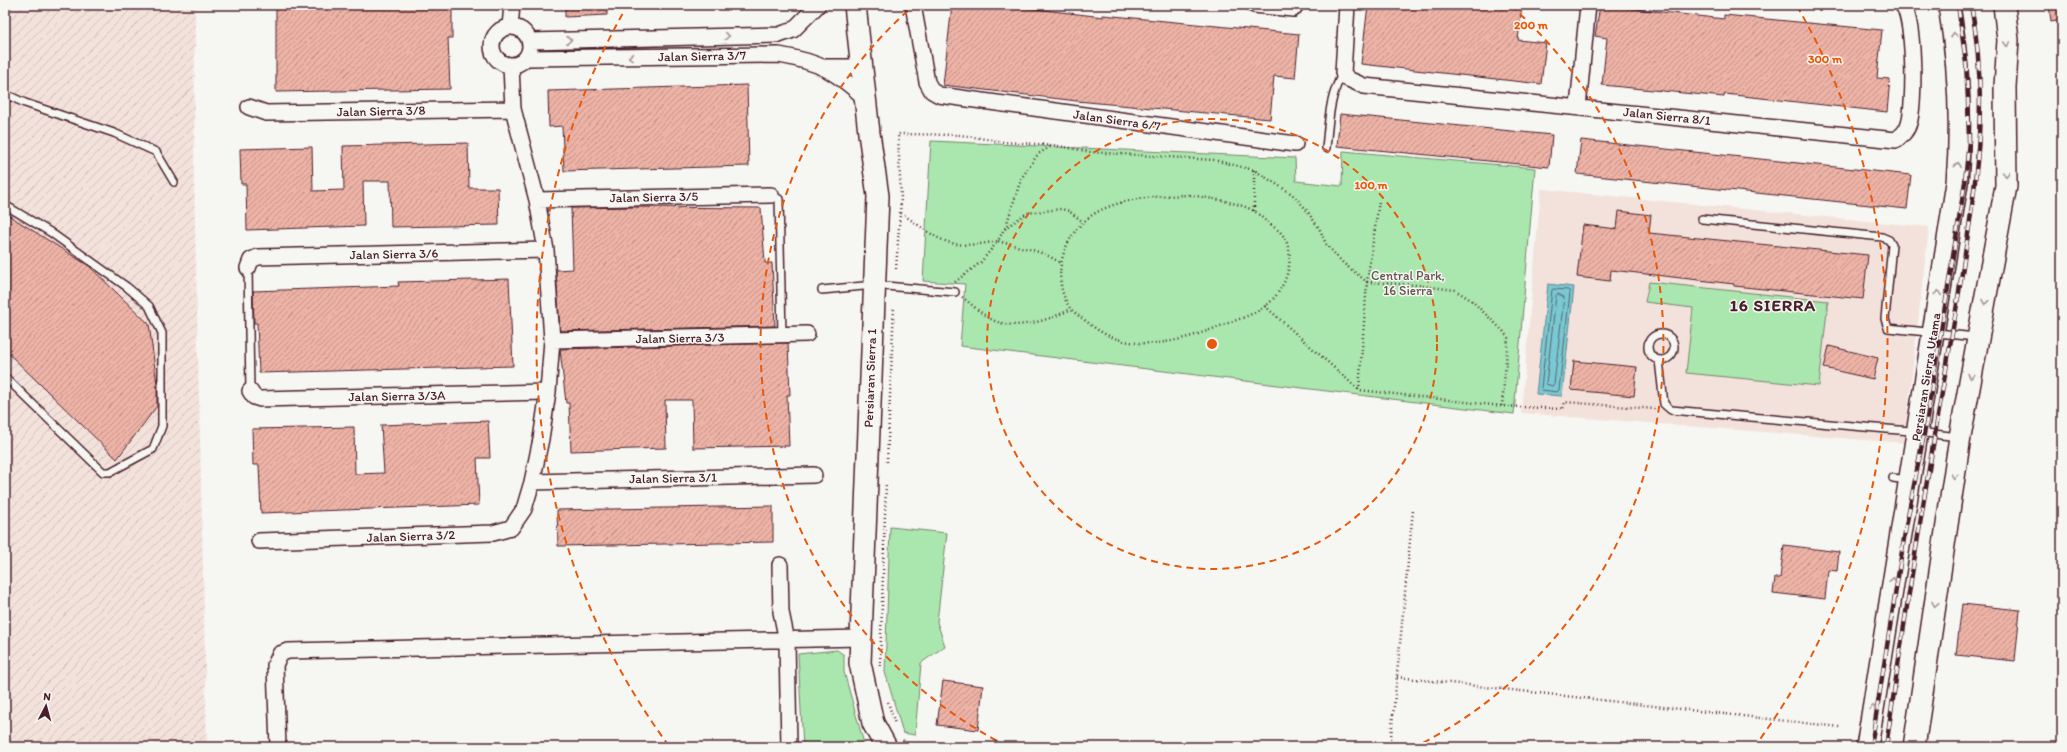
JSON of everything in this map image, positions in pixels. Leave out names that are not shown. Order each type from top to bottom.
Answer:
[{"type":"main road","name":"Persiaran Sierra 1","points":[[855,5],[878,196],[860,663],[873,723],[894,743]]},
{"type":"main road","name":"Persiaran Sierra Utama","points":[[1867,747],[1902,479],[1918,432],[1932,332],[1957,183],[1960,142],[1957,64],[1949,5]]},
{"type":"main road","points":[[1914,747],[1960,437],[2006,186],[2005,87],[2008,40],[2004,5]]},
{"type":"street","points":[[510,27],[512,5]]},
{"type":"street","name":"Jalan Sierra 3/7","points":[[530,41],[779,35],[793,30],[818,5]]},
{"type":"street","name":"Jalan Sierra 6/7","points":[[913,5],[927,82],[932,90],[939,95],[1295,144]]},
{"type":"street","points":[[1254,5],[1295,7]]},
{"type":"street","points":[[1343,73],[1347,5]]},
{"type":"street","points":[[1578,107],[1588,5]]},
{"type":"street","name":"Jalan Sierra 8/1","points":[[1343,73],[1348,79],[1364,86],[1896,140],[1902,135],[1910,122],[1914,72],[1908,14],[1902,5]]},
{"type":"street","points":[[510,27],[523,30],[530,41],[531,47],[526,58],[522,62],[511,66],[499,61],[492,50],[494,37],[504,28],[510,27]]},
{"type":"street","points":[[779,35],[779,55]]},
{"type":"street","points":[[699,37],[701,56]]},
{"type":"street","points":[[613,39],[613,57]]},
{"type":"street","name":"Jalan Sierra 3/7","points":[[526,58],[779,55],[796,58],[826,67],[848,82],[865,98]]},
{"type":"street","name":"Jalan Sierra 3/2","points":[[259,541],[493,533],[511,528],[524,509],[532,482],[541,439],[548,392],[552,340],[546,250],[537,200],[513,109],[511,66]]},
{"type":"street","points":[[826,67],[862,67]]},
{"type":"street","name":"Jalan Sierra 3/8","points":[[250,107],[266,113],[513,109]]},
{"type":"street","name":"Jalan Sierra 3/5","points":[[537,200],[771,195]]},
{"type":"street","name":"Jalan Sierra 3/6","points":[[248,268],[251,260],[258,257],[546,250]]},
{"type":"street","name":"Jalan Sierra 3/3","points":[[552,340],[807,334]]},
{"type":"street","name":"Jalan Sierra 3/3A","points":[[250,391],[254,397],[260,399],[548,392]]},
{"type":"street","name":"Jalan Sierra 3/1","points":[[532,482],[814,475]]},
{"type":"street","points":[[780,565],[781,612],[787,641],[789,747]]},
{"type":"street","points":[[278,747],[275,665],[280,654],[288,651],[787,641],[861,638]]},
{"type":"lane","points":[[1326,148],[1331,100],[1336,84],[1343,73]]},
{"type":"lane","points":[[5,94],[25,103],[114,133],[156,152],[174,182]]},
{"type":"lane","points":[[771,195],[779,199],[782,335]]},
{"type":"lane","points":[[5,206],[50,232],[127,286],[149,306],[162,333],[162,426],[159,437],[153,449],[110,472],[103,472],[5,377]]},
{"type":"lane","points":[[1702,219],[1882,237],[1889,240],[1892,245],[1885,319],[1888,328],[1978,338]]},
{"type":"lane","points":[[248,268],[250,391]]},
{"type":"lane","points":[[822,290],[874,285],[956,292]]},
{"type":"lane","points":[[1659,360],[1664,404],[1671,410],[1960,437]]},
{"type":"path","points":[[896,269],[900,213],[898,134],[961,135],[1004,142],[1053,145],[1091,152],[1214,160],[1254,170],[1292,194],[1305,208],[1319,228],[1326,244],[1343,262],[1367,282],[1438,287],[1455,290],[1471,300],[1503,331],[1508,338],[1502,406]]},
{"type":"path","points":[[1053,145],[1038,154],[1021,179],[1004,229],[998,241],[981,262],[956,279],[953,288],[956,292],[996,322],[1015,324],[1036,322],[1053,318],[1071,309]]},
{"type":"path","points":[[1254,170],[1254,211]]},
{"type":"path","points":[[1190,195],[1219,201],[1254,211],[1281,233],[1291,259],[1286,277],[1277,293],[1265,306],[1241,318],[1191,338],[1154,344],[1131,344],[1102,333],[1071,309],[1060,283],[1060,263],[1069,241],[1083,222],[1103,209],[1132,200],[1190,195]]},
{"type":"path","points":[[1359,390],[1367,282],[1379,201]]},
{"type":"path","points":[[1004,229],[1027,213],[1050,209],[1069,211],[1083,222]]},
{"type":"path","points":[[900,213],[940,240],[950,244],[970,245],[998,241],[1012,246],[1036,250],[1050,255],[1060,263]]},
{"type":"path","points":[[1265,306],[1359,390],[1502,406],[1563,409],[1565,402],[1671,410]]},
{"type":"path","points":[[887,470],[894,307]]},
{"type":"path","points":[[880,667],[887,478]]},
{"type":"path","points":[[1390,747],[1413,510]]},
{"type":"path","points":[[1397,677],[1840,727]]},
{"type":"path","points":[[886,697],[896,726]]},
{"type":"path","points":[[894,743],[908,747]]},
{"type":"shaded area","points":[[5,5],[195,5],[194,182],[207,747],[5,747]]},
{"type":"shaded area","points":[[1541,189],[1929,227],[1904,443],[1521,413]]},
{"type":"green space","name":"Central Park, 16 Sierra","points":[[931,141],[1295,158],[1296,181],[1342,186],[1343,151],[1535,168],[1514,414],[960,346],[965,284],[923,281]]},
{"type":"green space","points":[[1649,282],[1828,301],[1819,386],[1686,373],[1693,308],[1645,302]]},
{"type":"green space","points":[[890,527],[947,533],[937,622],[945,646],[921,663],[915,735],[903,733],[885,672]]},
{"type":"green space","points":[[837,650],[844,655],[844,672],[865,747],[803,747],[798,654]]},
{"type":"water","points":[[1548,284],[1574,287],[1562,396],[1536,394]]},
{"type":"building","points":[[276,5],[452,5],[452,38],[448,38],[450,89],[276,92]]},
{"type":"building","points":[[565,5],[607,5],[607,15],[565,17]]},
{"type":"building","points":[[952,5],[1001,5],[1103,17],[1103,15],[1299,34],[1295,78],[1274,76],[1270,119],[1077,101],[943,85]]},
{"type":"building","points":[[1368,5],[1522,5],[1518,40],[1546,43],[1541,84],[1361,64]]},
{"type":"building","points":[[1600,5],[1724,19],[1724,15],[1882,30],[1877,78],[1890,79],[1887,112],[1725,94],[1724,97],[1602,85],[1607,38],[1595,36]]},
{"type":"building","points":[[2049,5],[2062,5],[2062,20],[2051,22]]},
{"type":"building","points":[[747,85],[749,166],[564,171],[562,126],[549,127],[548,91]]},
{"type":"building","points":[[1340,114],[1552,135],[1549,167],[1337,146]]},
{"type":"building","points":[[1581,140],[1911,175],[1907,209],[1577,174]]},
{"type":"building","points":[[468,143],[469,188],[498,188],[499,225],[391,227],[390,181],[363,181],[364,226],[247,230],[246,184],[241,184],[240,149],[312,147],[313,191],[344,190],[343,146]]},
{"type":"building","points":[[571,208],[761,208],[765,263],[772,263],[775,326],[560,331],[556,270],[573,269]]},
{"type":"building","points":[[1619,211],[1651,215],[1649,233],[1868,255],[1863,299],[1734,286],[1734,284],[1611,270],[1610,281],[1577,277],[1583,225],[1617,229]]},
{"type":"building","points":[[5,213],[89,266],[149,324],[157,384],[157,406],[117,459],[5,350]]},
{"type":"building","points":[[509,279],[513,366],[259,373],[257,323],[254,323],[253,291],[399,286],[398,282]]},
{"type":"building","points":[[788,343],[790,395],[787,395],[789,446],[693,448],[692,400],[665,400],[666,448],[571,451],[569,403],[566,403],[560,349]]},
{"type":"building","points":[[1829,346],[1878,358],[1873,379],[1824,368]]},
{"type":"building","points":[[1574,361],[1637,367],[1634,396],[1571,390]]},
{"type":"building","points":[[488,421],[490,458],[477,458],[479,505],[261,513],[259,465],[253,465],[252,429],[354,427],[355,474],[384,473],[381,425]]},
{"type":"building","points":[[773,506],[773,542],[558,546],[557,510]]},
{"type":"building","points":[[1784,545],[1839,552],[1837,571],[1828,570],[1825,599],[1773,593],[1775,578],[1780,578]]},
{"type":"building","points":[[1962,604],[2020,610],[2015,661],[1956,655]]},
{"type":"building","points":[[943,681],[983,686],[978,730],[937,725]]},
{"type":"railway","points":[[1871,747],[1906,526],[1926,424],[1965,182],[1969,141],[1968,100],[1966,63],[1958,5]]},
{"type":"railway","points":[[1886,747],[1917,540],[1958,299],[1977,164],[1980,101],[1979,70],[1971,5]]},
{"type":"district","name":"16 SIERRA","points":[[1773,305]]}]
